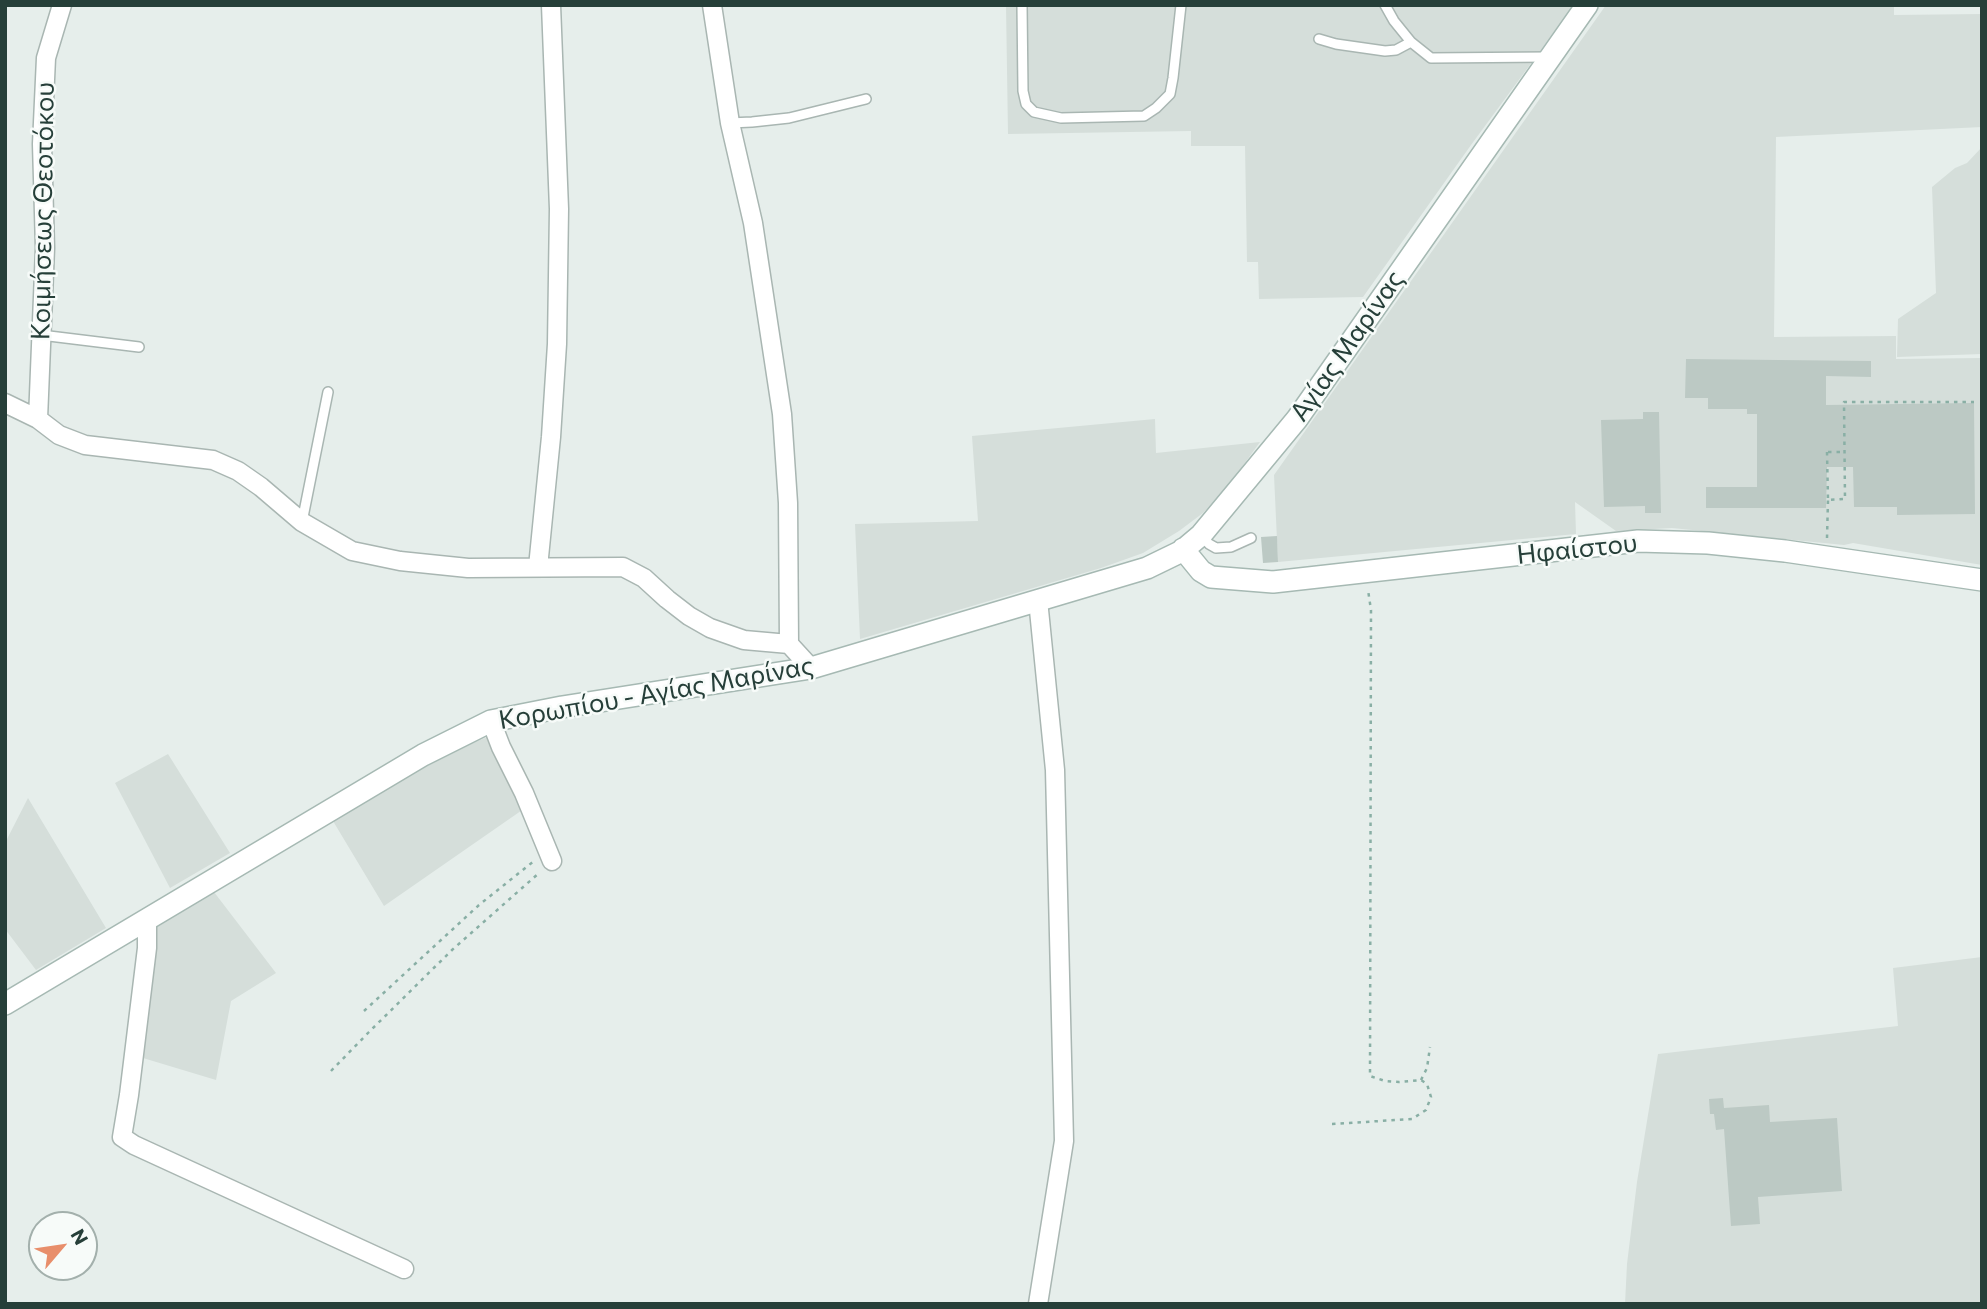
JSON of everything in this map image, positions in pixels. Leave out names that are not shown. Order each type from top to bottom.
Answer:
[{"type":"main road","name":"Αγίας Μαρίνας","points":[[1038,600],[1147,568],[1183,549],[1201,535],[1297,419],[1587,5]]},
{"type":"main road","name":"Ηφαίστου","points":[[1183,549],[1201,571],[1209,576],[1281,582],[1638,541],[1708,543],[1785,551],[1982,580]]},
{"type":"main road","name":"Κορωπίου - Αγίας Μαρίνας","points":[[5,1004],[423,755],[491,721],[562,707],[811,668],[1038,600]]},
{"type":"street","name":"Κοιμήσεως Θεοτόκου","points":[[38,419],[45,248],[42,144],[46,58],[62,5]]},
{"type":"street","points":[[538,567],[557,344],[559,209],[551,5]]},
{"type":"street","points":[[712,5],[730,122],[752,223],[782,414],[788,503],[789,644],[811,668]]},
{"type":"street","points":[[5,403],[38,419],[59,435],[85,444],[213,460],[238,471],[302,522],[352,551],[400,561],[468,568],[623,567],[644,578],[689,616],[710,628],[744,640],[789,644]]},
{"type":"street","points":[[1038,600],[1055,770],[1064,1141],[1038,1304]]},
{"type":"street","points":[[491,721],[550,856]]},
{"type":"street","points":[[147,919],[147,948],[122,1137],[404,1269]]},
{"type":"lane","points":[[1022,5],[1023,91],[1026,104],[1034,112],[1061,118],[1144,116],[1164,100],[1170,94],[1174,78],[1181,5]]},
{"type":"lane","points":[[1385,5],[1411,42],[1432,58],[1550,57]]},
{"type":"lane","points":[[1319,39],[1385,51],[1396,50],[1411,42]]},
{"type":"lane","points":[[730,122],[789,118],[866,99]]},
{"type":"lane","points":[[41,335],[139,347]]},
{"type":"lane","points":[[302,522],[328,392]]},
{"type":"lane","points":[[1201,535],[1216,548],[1231,547],[1251,538]]},
{"type":"path","points":[[1828,499],[1845,499],[1844,402],[1974,402]]},
{"type":"path","points":[[1827,543],[1827,452],[1845,452]]},
{"type":"path","points":[[1332,1124],[1412,1119],[1426,1110],[1431,1097],[1427,1084],[1421,1080],[1385,1081],[1370,1076],[1371,610],[1363,573]]},
{"type":"path","points":[[364,1011],[523,868],[550,856]]},
{"type":"path","points":[[331,1071],[550,856]]},
{"type":"path","points":[[1421,1080],[1427,1068],[1430,1047]]},
{"type":"shaded area","points":[[1006,5],[1574,5],[1363,297],[1259,299],[1258,262],[1247,262],[1245,146],[1191,146],[1191,131],[1008,134]]},
{"type":"shaded area","points":[[1606,5],[1894,5],[1894,15],[1982,14],[1982,127],[1776,137],[1774,337],[1896,336],[1896,359],[1982,358],[1982,565],[1853,543],[1844,545],[1672,528],[1616,531],[1575,502],[1576,534],[1278,562],[1274,475]]},
{"type":"shaded area","points":[[1982,147],[1982,354],[1897,357],[1898,319],[1936,293],[1932,187],[1955,168],[1967,163]]},
{"type":"shaded area","points":[[1155,419],[1156,453],[1260,442],[1229,485],[1203,513],[1143,553],[1101,568],[860,639],[855,524],[978,521],[972,436]]},
{"type":"shaded area","points":[[493,735],[528,806],[384,906],[333,821],[423,768]]},
{"type":"shaded area","points":[[168,754],[230,853],[170,888],[115,783]]},
{"type":"shaded area","points":[[28,798],[106,928],[36,970],[5,929],[5,843]]},
{"type":"shaded area","points":[[214,892],[276,973],[231,1001],[216,1080],[143,1058],[155,958],[156,926]]},
{"type":"shaded area","points":[[1982,957],[1982,1304],[1625,1304],[1637,1182],[1658,1054],[1898,1026],[1893,968]]},
{"type":"building","points":[[1686,359],[1871,361],[1871,377],[1826,376],[1826,405],[1974,403],[1975,514],[1897,515],[1897,507],[1854,507],[1853,467],[1827,467],[1826,508],[1706,508],[1706,487],[1757,487],[1757,414],[1747,414],[1747,409],[1708,409],[1708,398],[1685,398]]},
{"type":"building","points":[[1643,412],[1659,412],[1661,513],[1645,513],[1645,506],[1604,507],[1601,420],[1643,419]]},
{"type":"building","points":[[1277,536],[1278,562],[1263,563],[1261,537]]},
{"type":"building","points":[[1723,1098],[1724,1108],[1769,1105],[1770,1122],[1837,1118],[1842,1191],[1758,1197],[1760,1224],[1731,1226],[1724,1129],[1716,1130],[1714,1114],[1710,1114],[1709,1099]]}]
